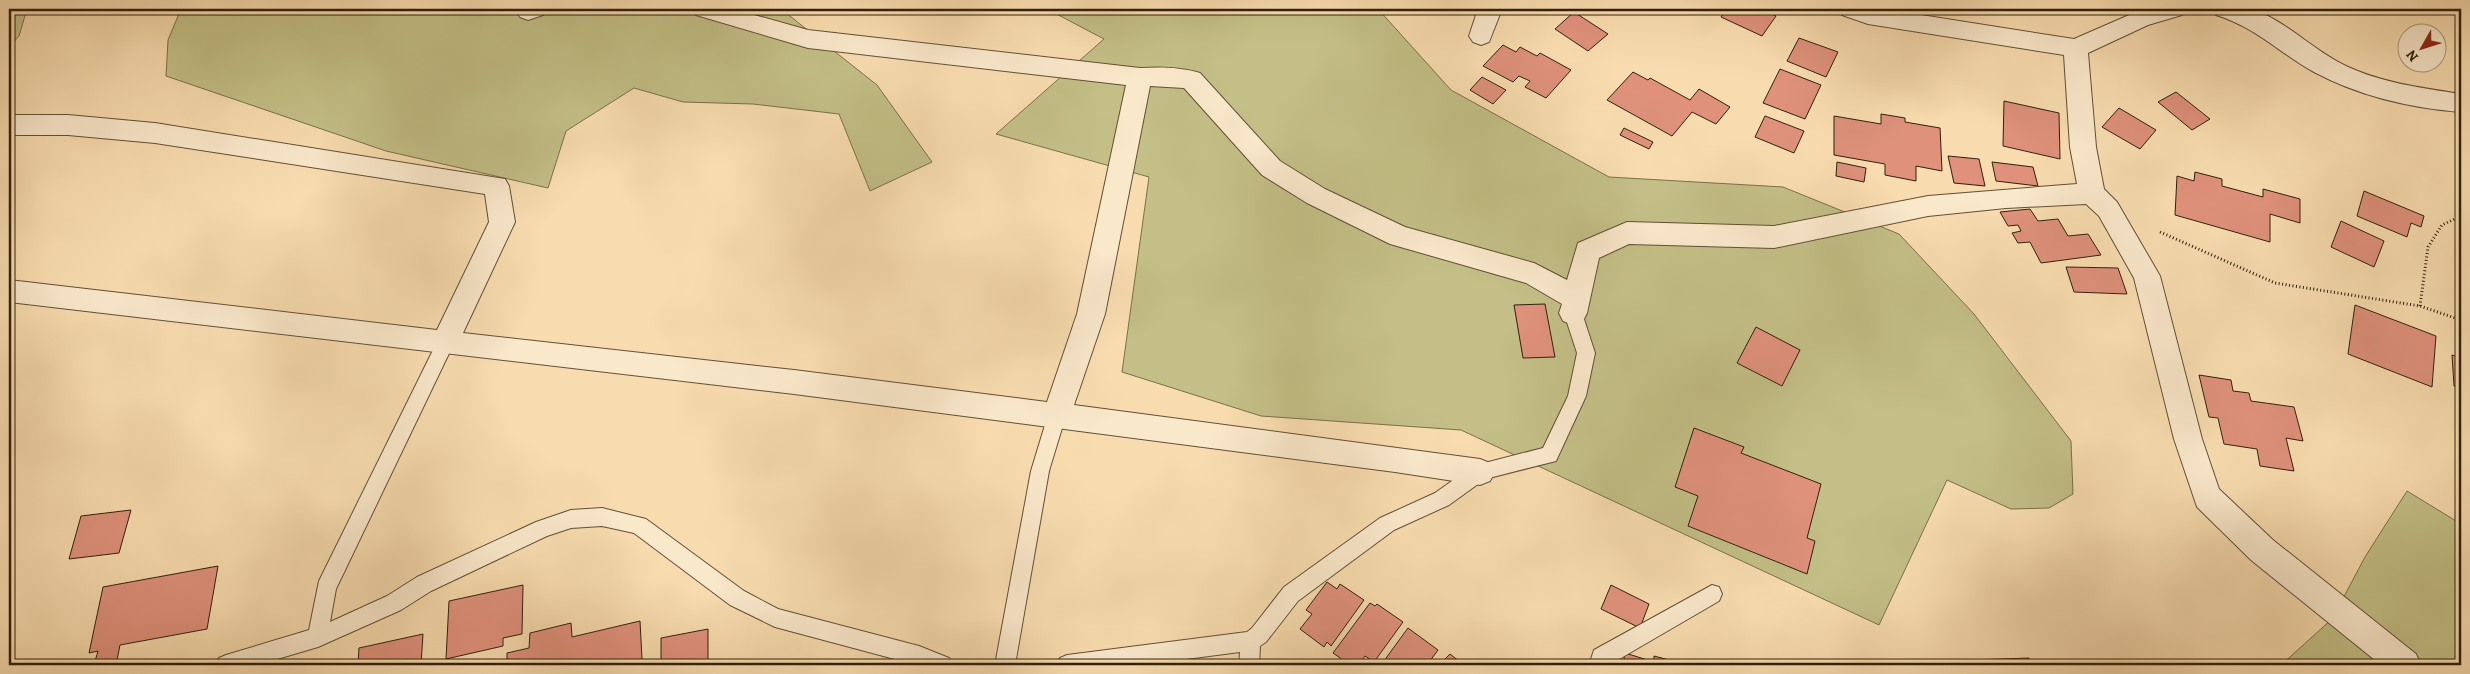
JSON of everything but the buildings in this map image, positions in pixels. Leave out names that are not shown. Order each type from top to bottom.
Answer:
[{"type":"street","points":[[704,9],[808,39],[1140,77],[1166,76],[1191,80],[1271,168],[1316,196],[1398,236],[1534,274],[1574,305],[1587,251],[1627,233],[1774,237],[1928,206],[2006,198],[2100,201]]},
{"type":"street","points":[[1481,36],[1490,9]]},
{"type":"street","points":[[1850,9],[1868,15],[2076,48],[2141,18],[2174,9]]},
{"type":"street","points":[[2224,9],[2233,10],[2262,25],[2322,65],[2351,79],[2400,93],[2461,103]]},
{"type":"street","points":[[2076,48],[2083,147],[2100,201],[2147,276],[2188,439],[2207,497],[2262,550],[2405,665]]},
{"type":"street","points":[[1057,415],[1091,314],[1140,77]]},
{"type":"street","points":[[9,125],[68,125],[155,132],[496,186],[502,222],[445,343]]},
{"type":"street","points":[[9,291],[794,382],[1480,472]]},
{"type":"lane","points":[[1067,665],[1250,641],[1258,635],[1291,594],[1328,565],[1388,524],[1442,499],[1480,472],[1548,455],[1577,396],[1586,353],[1574,305]]},
{"type":"lane","points":[[318,637],[326,588],[445,343]]},
{"type":"lane","points":[[1005,665],[1040,471],[1057,415]]},
{"type":"lane","points":[[226,665],[318,637],[394,603],[424,584],[543,528],[571,520],[602,517],[639,525],[737,598],[775,618],[919,656],[942,665]]},
{"type":"lane","points":[[1599,665],[1601,657],[1712,594]]},
{"type":"lane","points":[[1249,665],[1250,641]]},
{"type":"path","points":[[2100,201],[2275,283],[2372,300],[2420,306],[2461,320]]},
{"type":"path","points":[[2420,306],[2428,247],[2442,225],[2461,216]]},
{"type":"shaded area","points":[[9,9],[27,9],[19,36],[9,47]]},
{"type":"shaded area","points":[[181,9],[781,9],[877,85],[932,162],[870,191],[839,114],[753,104],[683,102],[634,88],[566,131],[548,188],[386,151],[166,76],[168,40]]},
{"type":"shaded area","points":[[1047,9],[1378,9],[1451,90],[1609,177],[1783,187],[1899,234],[1974,314],[2071,441],[2073,494],[2049,508],[2011,509],[1947,480],[1879,625],[1461,430],[1261,416],[1122,372],[1149,177],[996,134],[1104,39]]},
{"type":"shaded area","points":[[2407,491],[2461,524],[2461,665],[2281,665],[2332,619],[2365,557]]}]
